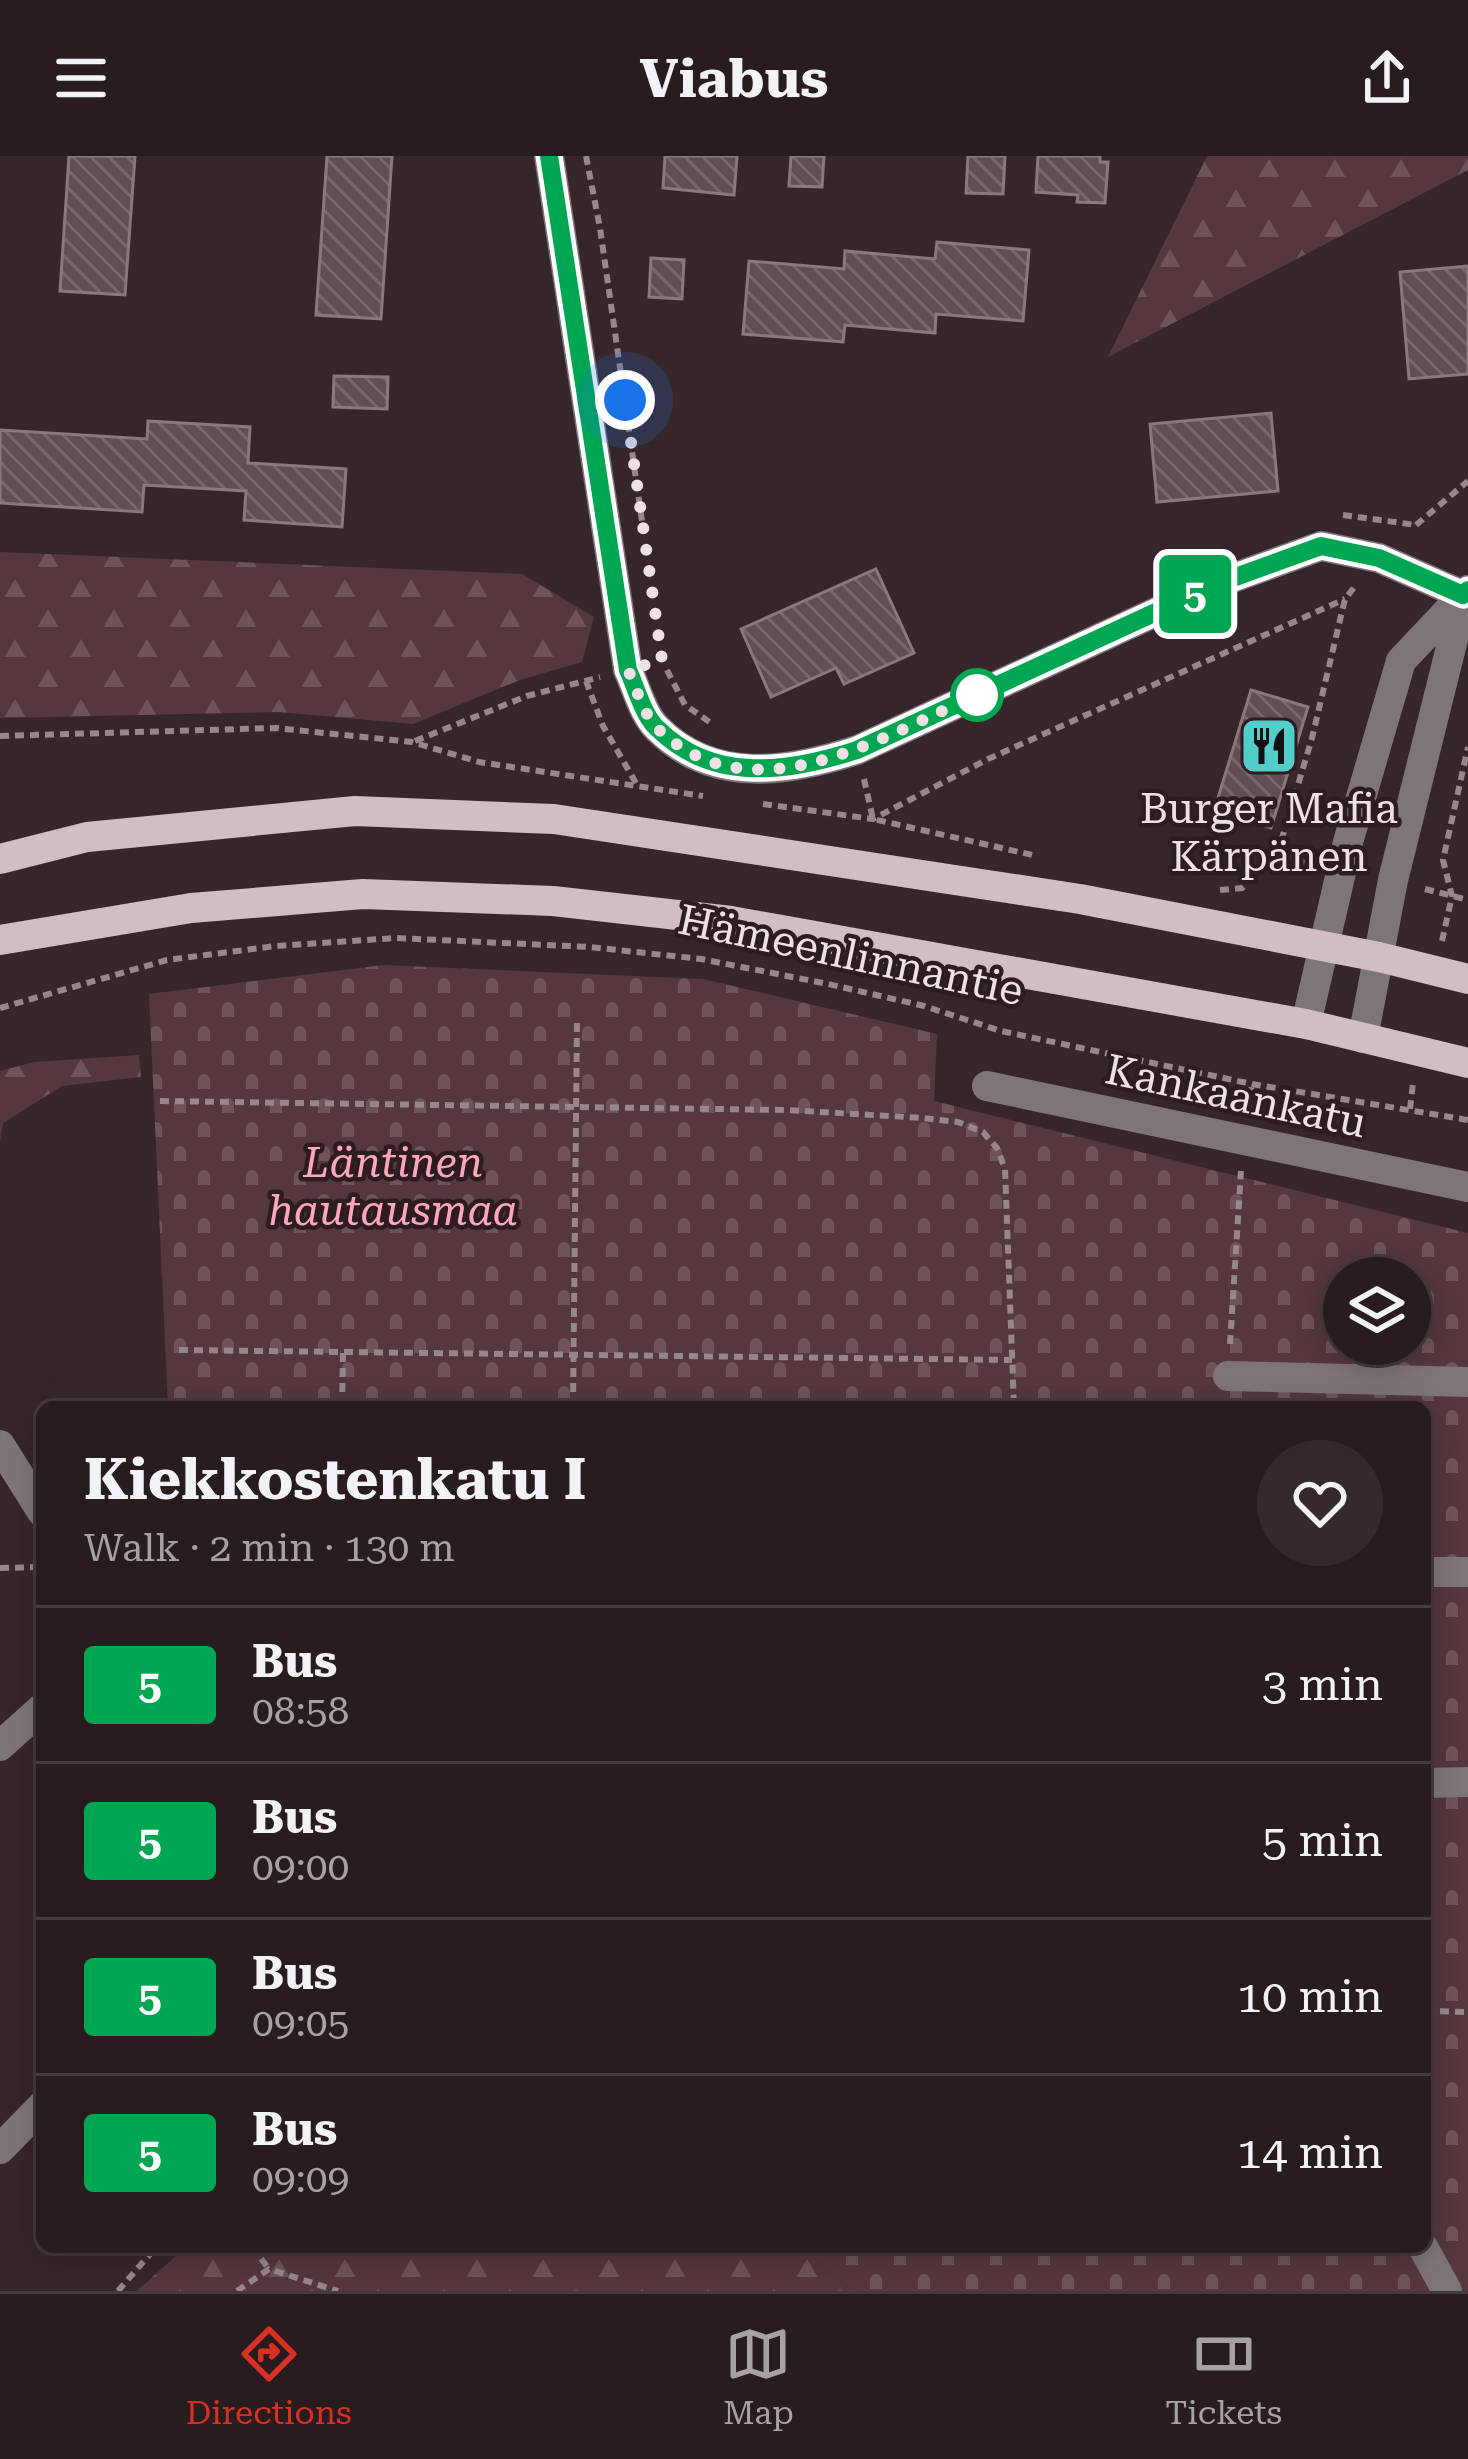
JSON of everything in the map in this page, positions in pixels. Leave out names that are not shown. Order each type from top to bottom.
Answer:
[{"type":"main road","name":"Hämeenlinnantie","points":[[0,859],[87,837],[355,811],[554,819],[1080,899],[1468,979]]},
{"type":"main road","name":"Hämeenlinnantie","points":[[0,940],[191,908],[364,894],[553,901],[731,921],[1306,1024],[1468,1063]]},
{"type":"street","points":[[549,156],[628,670],[654,726],[703,760],[751,769],[802,768],[857,750],[1219,583],[1321,546],[1379,558],[1466,592]]},
{"type":"street","points":[[1306,1024],[1340,872],[1401,661],[1466,592]]},
{"type":"street","points":[[1364,1038],[1393,880],[1466,592]]},
{"type":"street","name":"Kankaankatu","points":[[988,1086],[1468,1187]]},
{"type":"street","points":[[1228,1376],[1468,1382]]},
{"type":"street","points":[[0,1445],[36,1502]]},
{"type":"street","points":[[1431,1572],[1468,1572]]},
{"type":"street","points":[[0,1746],[36,1713]]},
{"type":"street","points":[[1431,1783],[1468,1782]]},
{"type":"street","points":[[0,2149],[36,2112]]},
{"type":"street","points":[[1426,2253],[1447,2291]]},
{"type":"path","points":[[586,156],[642,523]]},
{"type":"path","points":[[1211,891],[1242,888],[1277,855],[1346,598],[1379,558],[1467,483]]},
{"type":"path","points":[[1326,520],[1347,514],[1416,525]]},
{"type":"path","points":[[412,742],[527,696],[662,660],[686,705],[720,729]]},
{"type":"path","points":[[586,681],[603,726],[638,787]]},
{"type":"path","points":[[1436,971],[1452,896],[1443,860],[1468,747]]},
{"type":"path","points":[[874,819],[1058,861]]},
{"type":"path","points":[[1277,855],[1340,872]]},
{"type":"path","points":[[1393,880],[1468,900]]},
{"type":"path","name":"Hämeenlinnantie","points":[[0,1008],[167,960],[276,946],[396,938],[590,947],[701,959],[828,984],[924,1006],[1001,1031],[1252,1084],[1468,1120]]},
{"type":"path","points":[[573,1401],[577,1021]]},
{"type":"path","points":[[1410,1109],[1417,1052]]},
{"type":"path","points":[[1228,1376],[1243,1142],[1252,1084]]},
{"type":"path","points":[[160,1101],[576,1106],[958,1122],[983,1132],[997,1148],[1005,1169],[1014,1401]]},
{"type":"path","points":[[179,1350],[1012,1360]]},
{"type":"path","points":[[342,1401],[343,1352]]},
{"type":"path","points":[[0,1568],[36,1567]]},
{"type":"path","points":[[1431,2011],[1468,2012]]},
{"type":"path","points":[[118,2291],[150,2253]]},
{"type":"path","points":[[257,2253],[269,2269],[338,2291]]},
{"type":"path","points":[[237,2291],[269,2269]]},
{"type":"green space","points":[[1207,156],[1468,156],[1468,170],[1108,357]]},
{"type":"green space","points":[[0,552],[522,574],[594,617],[582,662],[520,680],[413,724],[278,712],[0,718]]},
{"type":"green space","name":"Läntinen hautausmaa","points":[[384,965],[703,979],[937,1034],[934,1101],[1468,1233],[1468,2291],[852,2291],[809,2253],[1431,2253],[1431,1401],[168,1401],[149,994]]},
{"type":"green space","points":[[139,1055],[141,1077],[62,1086],[3,1123],[0,1141],[0,1071],[34,1062]]},
{"type":"green space","points":[[179,2253],[809,2253],[852,2291],[137,2291]]},
{"type":"building","points":[[69,156],[135,156],[125,295],[60,291]]},
{"type":"building","points":[[327,156],[392,156],[381,319],[316,315]]},
{"type":"building","points":[[665,156],[737,156],[734,195],[663,188]]},
{"type":"building","points":[[791,156],[824,156],[822,187],[789,186]]},
{"type":"building","points":[[968,156],[1005,156],[1003,194],[966,193]]},
{"type":"building","points":[[1038,156],[1100,156],[1100,162],[1108,162],[1105,203],[1077,202],[1078,195],[1036,192]]},
{"type":"building","points":[[937,242],[1029,250],[1023,321],[936,314],[935,333],[845,325],[843,342],[743,334],[749,261],[844,269],[845,251],[935,259]]},
{"type":"building","points":[[651,258],[684,260],[682,299],[649,297]]},
{"type":"building","points":[[1468,266],[1468,374],[1409,379],[1400,272]]},
{"type":"building","points":[[334,376],[388,377],[387,409],[333,407]]},
{"type":"building","points":[[1271,413],[1278,491],[1157,502],[1150,424]]},
{"type":"building","points":[[148,421],[250,427],[248,463],[346,469],[342,527],[244,520],[246,491],[144,485],[142,512],[0,503],[0,430],[147,439]]},
{"type":"building","points":[[876,569],[914,653],[844,684],[836,668],[771,697],[741,629]]},
{"type":"building","points":[[1251,690],[1308,707],[1271,828],[1214,811]]},
{"type":"bus line","name":"5","points":[[549,156],[628,670],[654,726],[703,760],[751,769],[802,768],[857,750],[1219,583],[1321,546],[1379,558],[1463,595],[1468,590]]},
{"type":"place","name":"Burger Mafia Kärpänen","points":[[1269,746]]},
{"type":"route","points":[[625,400],[662,660],[628,670],[654,726],[703,760],[751,769],[802,768],[857,750],[977,695]]}]
